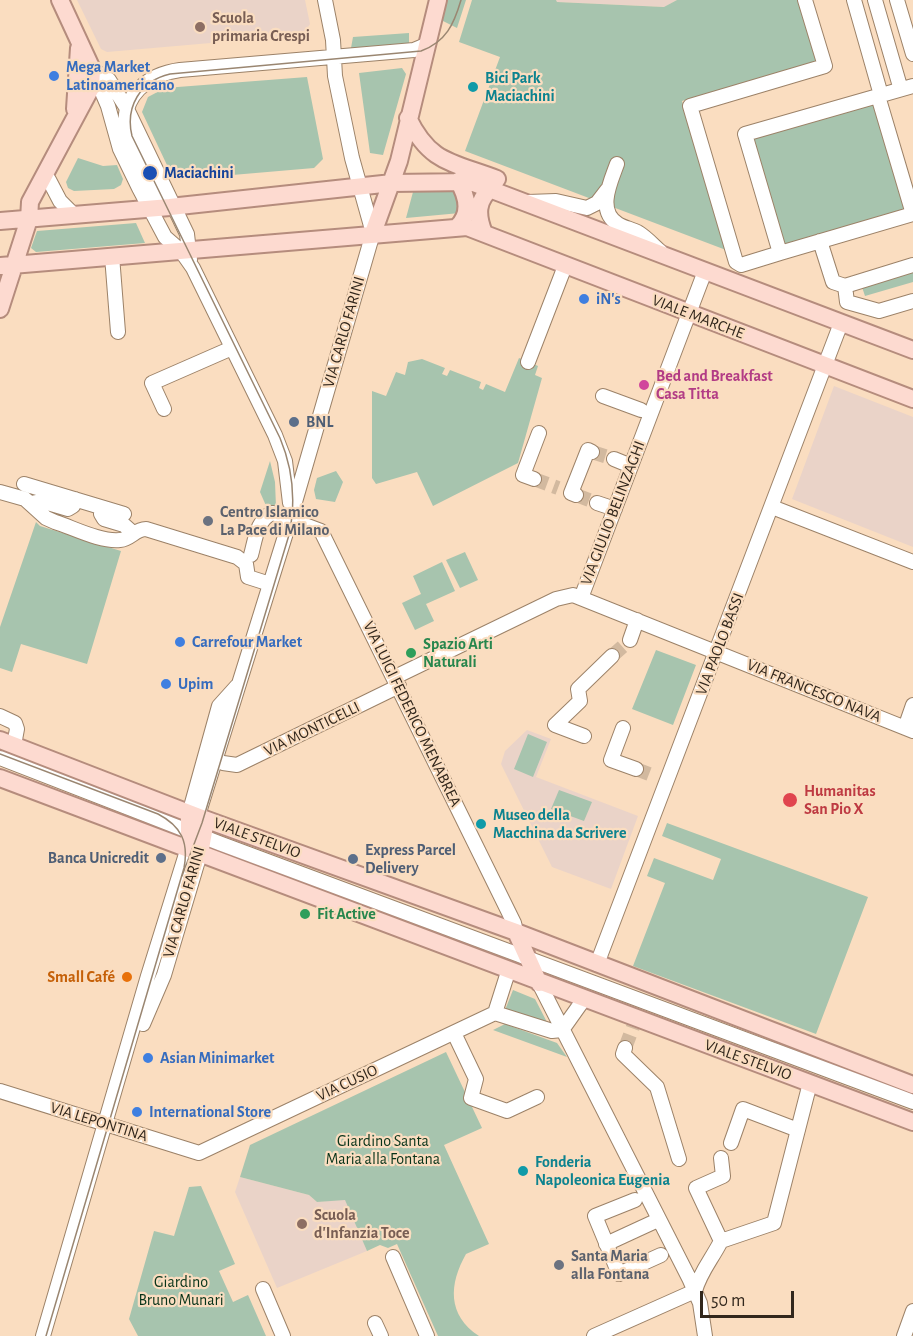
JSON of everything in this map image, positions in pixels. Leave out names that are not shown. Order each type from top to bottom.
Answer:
[{"type":"main road","points":[[29,219],[30,202],[91,88],[92,69],[60,0]]},
{"type":"main road","points":[[373,233],[392,183],[438,0]]},
{"type":"main road","points":[[74,118],[78,41]]},
{"type":"main road","points":[[408,118],[422,143],[440,159],[515,186],[528,202]]},
{"type":"main road","points":[[0,309],[7,265],[29,219],[41,204],[54,158]]},
{"type":"main road","points":[[457,227],[463,222],[467,206],[465,194],[458,181]]},
{"type":"main road","points":[[0,221],[166,209],[392,183],[471,182],[492,188],[913,350]]},
{"type":"main road","points":[[484,233],[480,223],[480,202],[483,195],[492,188]]},
{"type":"main road","name":"VIALE MARCHE","points":[[7,265],[457,227],[484,233],[913,399]]},
{"type":"main road","name":"VIALE STELVIO","points":[[7,742],[196,825],[516,932],[597,964]]},
{"type":"main road","points":[[0,778],[508,972],[519,955]]},
{"type":"main road","name":"VIA CARLO FARINI","points":[[194,852],[196,825]]},
{"type":"main road","points":[[516,932],[519,955],[539,983]]},
{"type":"main road","points":[[597,964],[913,1084]]},
{"type":"main road","name":"VIALE STELVIO","points":[[508,972],[584,999],[635,1023],[810,1083],[913,1122]]},
{"type":"street","points":[[325,0],[335,76],[358,188],[373,233]]},
{"type":"street","points":[[805,0],[825,66],[690,106],[736,262],[741,265],[913,214],[854,0]]},
{"type":"street","points":[[780,253],[745,135],[880,95],[906,84],[875,0]]},
{"type":"street","points":[[897,0],[913,54]]},
{"type":"street","points":[[288,526],[290,489],[285,461],[275,435],[184,251],[165,237],[166,209],[129,139],[127,110],[132,97],[141,85],[159,74],[426,47]]},
{"type":"street","points":[[92,69],[109,80],[127,110]]},
{"type":"street","points":[[92,69],[108,106],[120,149],[187,234],[184,251]]},
{"type":"street","points":[[528,202],[556,201],[587,208],[597,203],[607,190],[617,164]]},
{"type":"street","points":[[49,180],[60,201],[74,215]]},
{"type":"street","points":[[607,190],[607,206],[612,220],[639,233],[664,254]]},
{"type":"street","name":"VIA CARLO FARINI","points":[[196,825],[288,526],[373,233]]},
{"type":"street","points":[[820,241],[833,282],[844,286],[913,265]]},
{"type":"street","points":[[112,256],[118,332]]},
{"type":"street","points":[[528,362],[565,266]]},
{"type":"street","name":"VIA GIULIO BELINZAGHI","points":[[397,682],[556,599],[573,595],[581,598],[705,271]]},
{"type":"street","points":[[844,286],[848,302],[879,312],[913,301]]},
{"type":"street","name":"VIA PAOLO BASSI","points":[[597,964],[841,323]]},
{"type":"street","points":[[164,409],[152,383],[232,348]]},
{"type":"street","points":[[603,396],[641,410]]},
{"type":"street","points":[[534,479],[523,475],[539,433]]},
{"type":"street","points":[[568,492],[588,450],[592,452]]},
{"type":"street","points":[[614,459],[631,466]]},
{"type":"street","points":[[24,484],[124,514]]},
{"type":"street","points":[[0,492],[32,503],[46,518],[99,536],[125,539],[133,533],[146,529],[237,557],[246,564],[248,577],[270,584]]},
{"type":"street","points":[[32,503],[41,501],[68,508],[73,506],[75,500]]},
{"type":"street","points":[[597,503],[615,509]]},
{"type":"street","points":[[772,507],[913,562]]},
{"type":"street","points":[[103,508],[101,514],[104,519],[124,525],[133,533]]},
{"type":"street","points":[[251,555],[261,522],[266,515],[273,513],[288,526]]},
{"type":"street","name":"VIA LUIGI FEDERICO MENABREA","points":[[288,526],[321,531],[512,918],[516,932]]},
{"type":"street","name":"VIA FRANCESCO NAVA","points":[[581,598],[909,729]]},
{"type":"street","points":[[630,640],[637,620]]},
{"type":"street","points":[[584,736],[555,724],[580,700],[578,689],[615,657],[604,677],[585,695]]},
{"type":"street","name":"VIA CARLO FARINI","points":[[196,825],[223,763],[241,682]]},
{"type":"street","name":"VIA MONTICELLI","points":[[223,763],[237,765],[397,682]]},
{"type":"street","points":[[909,729],[913,705]]},
{"type":"street","points":[[0,716],[15,723],[17,729],[7,742]]},
{"type":"street","points":[[623,728],[611,760],[636,769]]},
{"type":"street","name":"VIALE STELVIO","points":[[0,758],[196,825],[519,955],[913,1102]]},
{"type":"street","points":[[654,776],[668,781]]},
{"type":"street","name":"VIA CARLO FARINI","points":[[43,1336],[129,1047],[164,975],[194,852]]},
{"type":"street","points":[[508,972],[495,1013],[552,1031],[562,1030],[584,999]]},
{"type":"street","points":[[539,983],[695,1291],[705,1336]]},
{"type":"street","name":"VIA CUSIO","points":[[199,1153],[495,1013]]},
{"type":"street","points":[[454,1033],[476,1079],[471,1098],[507,1112],[537,1097]]},
{"type":"street","points":[[625,1048],[623,1054],[657,1087],[679,1159]]},
{"type":"street","points":[[699,1274],[710,1263],[721,1241],[774,1223],[810,1083]]},
{"type":"street","name":"VIA LEPONTINA","points":[[0,1091],[199,1153]]},
{"type":"street","points":[[731,1143],[744,1109],[798,1130]]},
{"type":"street","points":[[721,1158],[723,1176],[696,1188],[721,1241]]},
{"type":"street","points":[[692,1199],[712,1241],[699,1261],[695,1291]]},
{"type":"street","points":[[635,1200],[595,1216],[619,1274],[661,1255]]},
{"type":"street","points":[[606,1244],[658,1220]]},
{"type":"street","points":[[393,1257],[427,1336]]},
{"type":"street","points":[[263,1289],[283,1336]]},
{"type":"street","points":[[594,1336],[695,1291]]},
{"type":"street","points":[[904,1336],[913,1311]]},
{"type":"shaded area","name":"Scuola primaria Crespi","points":[[77,0],[305,0],[310,24],[303,35],[107,52],[101,49]]},
{"type":"shaded area","points":[[556,0],[677,0],[665,7],[557,2]]},
{"type":"shaded area","points":[[834,386],[913,417],[913,547],[792,499]]},
{"type":"shaded area","points":[[527,730],[551,739],[536,777],[638,816],[611,889],[552,867],[501,764],[505,751]]},
{"type":"shaded area","name":"Scuola d'Infanzia Toce","points":[[240,1177],[309,1195],[317,1202],[345,1199],[367,1251],[277,1288],[235,1192]]},
{"type":"green space","points":[[444,0],[466,0],[457,28],[439,19]]},
{"type":"green space","points":[[472,0],[556,0],[557,2],[664,7],[677,0],[800,0],[818,61],[682,101],[726,250],[465,151],[500,57],[459,42]]},
{"type":"green space","points":[[409,33],[409,43],[351,48],[353,37]]},
{"type":"green space","points":[[402,68],[406,74],[383,155],[370,153],[359,73]]},
{"type":"green space","points":[[307,77],[323,159],[314,168],[174,180],[142,112],[148,97],[165,88]]},
{"type":"green space","points":[[875,102],[907,211],[783,247],[751,138]]},
{"type":"green space","points":[[78,158],[103,166],[117,165],[123,179],[121,185],[114,189],[74,191],[68,188],[66,182]]},
{"type":"green space","points":[[413,192],[454,192],[457,195],[460,213],[406,218]]},
{"type":"green space","points":[[136,223],[145,243],[36,252],[31,248],[37,231]]},
{"type":"green space","points":[[913,272],[913,282],[865,296],[862,287]]},
{"type":"green space","points":[[519,358],[538,366],[535,375],[542,378],[518,463],[433,506],[417,472],[376,484],[372,478],[372,391],[386,396],[396,372],[405,375],[408,362],[422,359],[445,368],[442,374],[447,376],[450,370],[481,382],[479,388],[483,390],[486,384],[505,392]]},
{"type":"green space","points":[[270,461],[275,482],[276,507],[267,508],[260,492]]},
{"type":"green space","points":[[336,471],[343,482],[335,502],[316,499],[314,490],[317,478]]},
{"type":"green space","points":[[36,522],[40,526],[121,551],[87,664],[21,644],[12,672],[0,668],[0,627]]},
{"type":"green space","points":[[465,552],[478,580],[460,588],[446,560]]},
{"type":"green space","points":[[442,562],[455,591],[426,604],[434,621],[415,630],[402,603],[421,594],[413,576]]},
{"type":"green space","points":[[656,650],[696,665],[673,725],[632,709]]},
{"type":"green space","points":[[528,734],[547,742],[533,777],[514,769]]},
{"type":"green space","points":[[559,790],[592,802],[584,821],[551,809]]},
{"type":"green space","points":[[667,823],[868,897],[816,1034],[633,966],[665,883],[647,876],[654,858],[713,880],[721,859],[662,836]]},
{"type":"green space","points":[[513,990],[535,999],[549,1026],[505,1010]]},
{"type":"green space","points":[[505,1024],[557,1043],[567,1057],[493,1030]]},
{"type":"green space","name":"Giardino Santa Maria alla Fontana","points":[[446,1052],[482,1128],[444,1145],[489,1244],[466,1254],[460,1265],[454,1288],[456,1309],[461,1319],[479,1336],[438,1336],[397,1244],[388,1248],[380,1245],[367,1251],[345,1200],[317,1202],[309,1195],[240,1177],[250,1145]]},
{"type":"green space","name":"Giardino Bruno Munari","points":[[201,1186],[235,1264],[219,1271],[233,1302],[248,1295],[266,1336],[138,1336],[129,1319],[154,1231],[174,1236],[189,1187]]},
{"type":"tunnel","points":[[592,452],[614,459]]},
{"type":"tunnel","points":[[534,479],[558,488]]},
{"type":"tunnel","points":[[576,495],[597,503]]},
{"type":"tunnel","points":[[612,656],[630,640]]},
{"type":"tunnel","points":[[636,769],[654,776]]},
{"type":"tunnel","points":[[625,1048],[633,1027]]},
{"type":"tram line","points":[[182,876],[202,823],[289,535],[293,498],[288,462],[280,438],[132,136],[130,125],[133,105],[143,89],[150,83],[170,74],[421,51],[437,43],[448,31],[461,0]]},
{"type":"tram line","points":[[0,754],[158,814],[178,830],[185,850],[184,868],[46,1336]]},
{"type":"place","name":"Scuola primaria Crespi","points":[[200,27]]},
{"type":"place","name":"Mega Market Latinoamericano","points":[[54,76]]},
{"type":"place","name":"Bici Park Maciachini","points":[[473,87]]},
{"type":"place","name":"Maciachini","points":[[150,173]]},
{"type":"place","name":"iN's","points":[[584,299]]},
{"type":"place","name":"Bed and Breakfast Casa Titta","points":[[644,385]]},
{"type":"place","name":"BNL","points":[[294,422]]},
{"type":"place","name":"Centro Islamico La Pace di Milano","points":[[208,521]]},
{"type":"place","name":"Carrefour Market","points":[[180,642]]},
{"type":"place","name":"Spazio Arti Naturali","points":[[411,653]]},
{"type":"place","name":"Upim","points":[[166,684]]},
{"type":"place","name":"Humanitas San Pio X","points":[[790,800]]},
{"type":"place","name":"Museo della Macchina da Scrivere","points":[[481,824]]},
{"type":"place","name":"Banca Unicredit","points":[[161,858]]},
{"type":"place","name":"Express Parcel Delivery","points":[[353,859]]},
{"type":"place","name":"Fit Active","points":[[305,914]]},
{"type":"place","name":"Small Café","points":[[127,977]]},
{"type":"place","name":"Asian Minimarket","points":[[148,1058]]},
{"type":"place","name":"International Store","points":[[137,1112]]},
{"type":"place","name":"Fonderia Napoleonica Eugenia","points":[[523,1171]]},
{"type":"place","name":"Scuola d'Infanzia Toce","points":[[302,1224]]},
{"type":"place","name":"Santa Maria alla Fontana","points":[[559,1265]]}]
